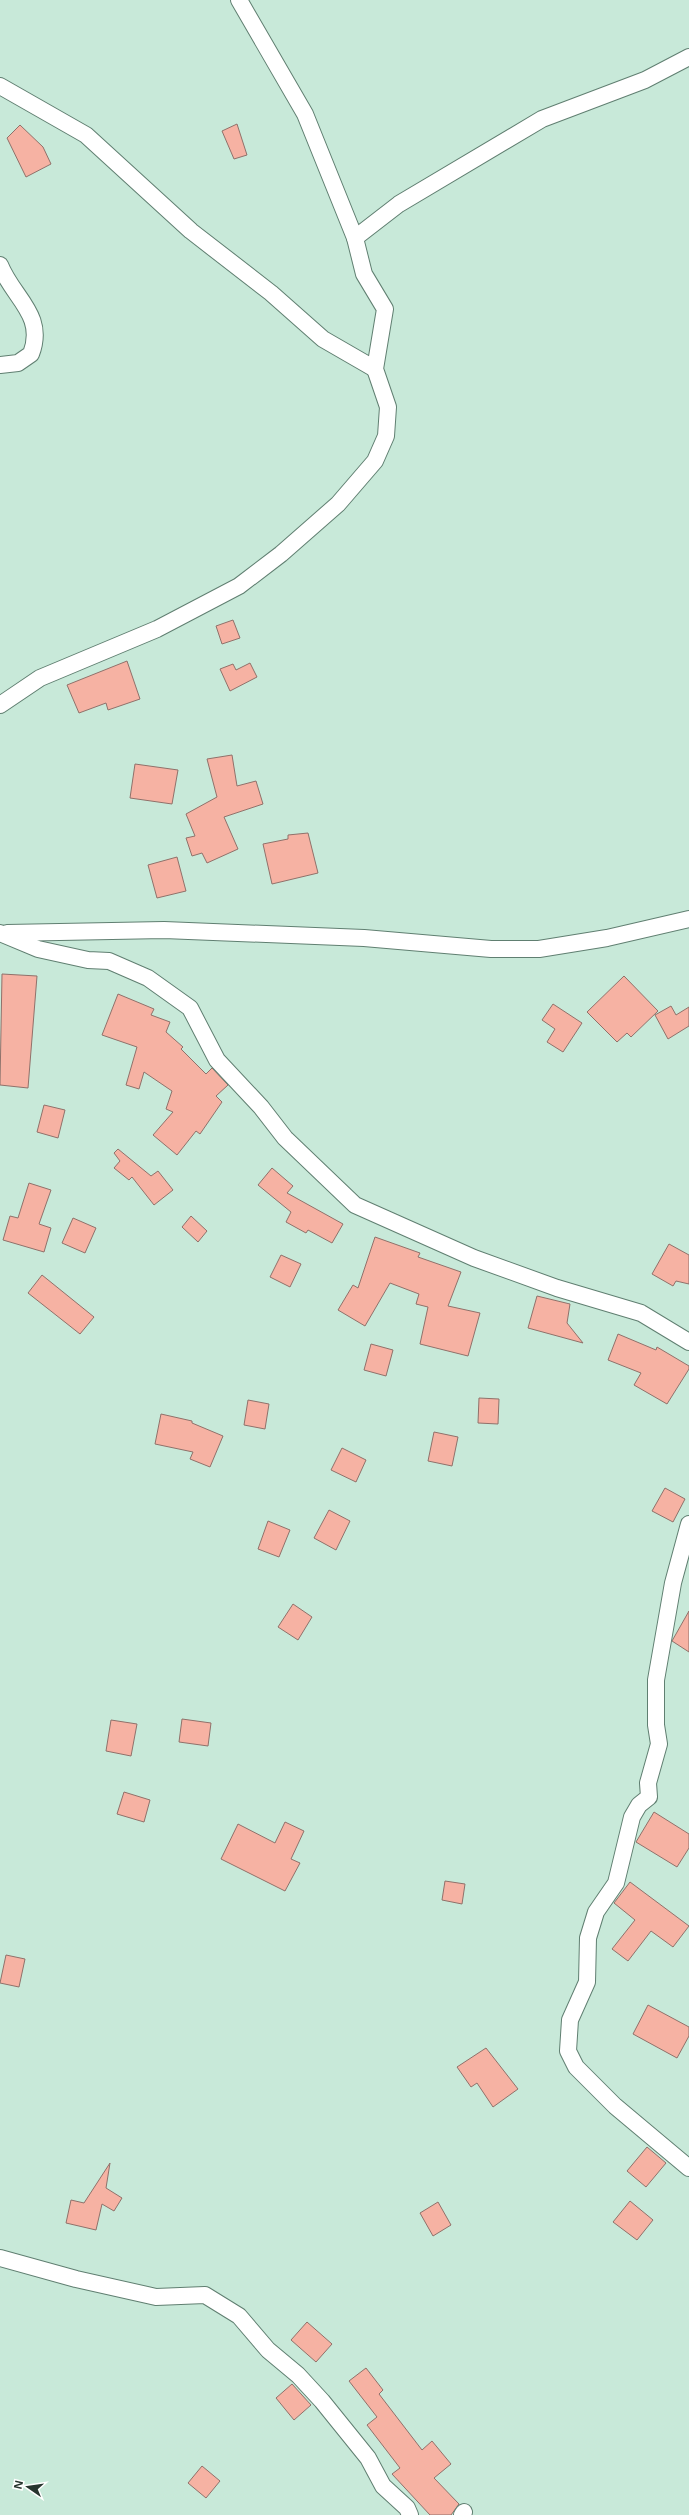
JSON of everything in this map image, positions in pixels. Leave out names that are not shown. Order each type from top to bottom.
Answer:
[{"type":"street","points":[[0,704],[40,678],[157,628],[239,586],[281,554],[338,504],[375,462],[386,436],[388,406],[375,369],[386,309],[364,274],[355,238],[305,114],[239,0]]},
{"type":"street","points":[[355,238],[399,204],[542,119],[645,80],[689,57]]},
{"type":"street","points":[[0,86],[86,135],[191,231],[270,293],[323,340],[375,369]]},
{"type":"street","points":[[0,264],[32,319],[37,332],[31,354],[18,363],[0,365]]},
{"type":"street","points":[[0,933],[164,930],[364,938],[491,949],[539,949],[584,942],[689,919]]},
{"type":"street","points":[[0,933],[38,949],[88,960],[108,961],[148,978],[190,1008],[217,1060],[261,1107],[285,1138],[355,1205],[480,1260],[557,1288],[641,1313],[689,1342]]},
{"type":"street","points":[[689,1524],[673,1584],[656,1680],[656,1725],[659,1744],[648,1783],[649,1796],[639,1805],[632,1817],[616,1883],[596,1912],[588,1938],[587,1982],[570,2020],[568,2051],[576,2067],[615,2106],[689,2168]]},
{"type":"street","points":[[0,2258],[76,2279],[156,2297],[205,2295],[233,2313],[322,2401],[368,2458],[383,2486],[406,2508],[410,2515]]},
{"type":"building","points":[[237,124],[247,155],[234,159],[222,131]]},
{"type":"building","points":[[20,125],[43,147],[51,164],[26,177],[7,138]]},
{"type":"building","points":[[233,620],[240,638],[222,644],[216,626]]},
{"type":"building","points":[[127,661],[140,699],[108,710],[106,703],[79,713],[67,685]]},
{"type":"building","points":[[250,663],[257,677],[230,691],[220,669],[233,664],[236,670]]},
{"type":"building","points":[[232,755],[237,786],[256,781],[263,804],[224,817],[238,849],[207,863],[202,853],[192,856],[186,838],[195,836],[186,814],[217,797],[207,759]]},
{"type":"building","points":[[135,764],[178,770],[172,804],[130,798]]},
{"type":"building","points":[[308,833],[318,873],[272,884],[263,844],[288,839],[288,835]]},
{"type":"building","points":[[177,857],[186,891],[157,898],[148,865]]},
{"type":"building","points":[[2,974],[37,976],[28,1088],[0,1085]]},
{"type":"building","points":[[624,976],[658,1011],[631,1037],[627,1033],[617,1042],[587,1012]]},
{"type":"building","points":[[118,994],[154,1009],[151,1015],[170,1022],[166,1032],[183,1047],[181,1049],[206,1074],[212,1068],[228,1085],[216,1096],[222,1102],[200,1134],[196,1131],[177,1155],[153,1135],[173,1112],[166,1109],[172,1091],[144,1072],[139,1089],[126,1085],[137,1047],[102,1035]]},
{"type":"building","points":[[553,1004],[582,1023],[563,1052],[547,1042],[555,1029],[542,1020]]},
{"type":"building","points":[[671,1006],[676,1015],[689,1007],[689,1026],[668,1039],[655,1015]]},
{"type":"building","points":[[44,1105],[65,1110],[58,1138],[37,1132]]},
{"type":"building","points":[[118,1149],[151,1176],[158,1171],[173,1190],[154,1205],[132,1177],[129,1180],[114,1168],[120,1161],[114,1153]]},
{"type":"building","points":[[272,1168],[293,1186],[287,1193],[343,1224],[332,1243],[308,1230],[306,1233],[286,1222],[291,1212],[258,1185]]},
{"type":"building","points":[[29,1183],[51,1190],[39,1224],[51,1228],[44,1252],[3,1240],[10,1216],[18,1218]]},
{"type":"building","points":[[191,1216],[207,1231],[198,1242],[182,1227]]},
{"type":"building","points":[[73,1218],[96,1228],[85,1253],[62,1243]]},
{"type":"building","points":[[375,1237],[420,1253],[418,1257],[461,1272],[448,1306],[480,1313],[468,1356],[420,1344],[428,1307],[416,1304],[419,1294],[390,1283],[365,1326],[338,1310],[353,1285],[358,1288]]},
{"type":"building","points":[[669,1244],[689,1255],[689,1284],[676,1281],[673,1286],[652,1274]]},
{"type":"building","points":[[281,1255],[301,1264],[290,1287],[270,1277]]},
{"type":"building","points":[[42,1275],[94,1317],[80,1334],[28,1293]]},
{"type":"building","points":[[537,1296],[570,1304],[567,1323],[583,1343],[528,1328]]},
{"type":"building","points":[[618,1334],[656,1350],[657,1347],[689,1366],[689,1369],[667,1404],[634,1385],[641,1373],[608,1360]]},
{"type":"building","points":[[371,1344],[393,1350],[386,1376],[364,1370]]},
{"type":"building","points":[[479,1398],[499,1399],[498,1424],[478,1423]]},
{"type":"building","points":[[248,1400],[269,1404],[265,1429],[244,1425]]},
{"type":"building","points":[[161,1414],[192,1421],[192,1423],[223,1436],[210,1467],[190,1459],[193,1452],[155,1444]]},
{"type":"building","points":[[434,1432],[458,1437],[452,1466],[428,1461]]},
{"type":"building","points":[[342,1448],[366,1460],[356,1482],[331,1470]]},
{"type":"building","points":[[665,1488],[685,1499],[673,1522],[652,1511]]},
{"type":"building","points":[[329,1510],[350,1521],[336,1550],[314,1538]]},
{"type":"building","points":[[268,1521],[290,1530],[279,1557],[258,1549]]},
{"type":"building","points":[[293,1604],[312,1617],[298,1640],[278,1627]]},
{"type":"building","points":[[689,1611],[689,1652],[672,1641]]},
{"type":"building","points":[[182,1719],[211,1723],[208,1746],[179,1742]]},
{"type":"building","points":[[111,1720],[137,1724],[131,1756],[106,1751]]},
{"type":"building","points":[[124,1792],[150,1800],[144,1822],[117,1814]]},
{"type":"building","points":[[654,1812],[689,1834],[689,1848],[677,1867],[636,1842]]},
{"type":"building","points":[[285,1822],[304,1831],[291,1859],[300,1863],[285,1891],[221,1859],[238,1824],[275,1843]]},
{"type":"building","points":[[445,1881],[465,1884],[462,1904],[442,1900]]},
{"type":"building","points":[[630,1882],[689,1926],[673,1947],[651,1931],[628,1961],[612,1949],[635,1920],[614,1903]]},
{"type":"building","points":[[6,1955],[25,1959],[19,1987],[0,1983]]},
{"type":"building","points":[[648,2005],[689,2027],[689,2036],[677,2058],[633,2034]]},
{"type":"building","points":[[486,2048],[518,2089],[493,2107],[477,2083],[471,2087],[457,2067]]},
{"type":"building","points":[[647,2147],[666,2163],[646,2187],[627,2171]]},
{"type":"building","points":[[110,2163],[106,2188],[122,2198],[114,2211],[102,2204],[96,2230],[66,2223],[71,2200],[84,2203]]},
{"type":"building","points":[[630,2201],[653,2220],[637,2240],[613,2222]]},
{"type":"building","points":[[438,2202],[451,2225],[433,2236],[420,2213]]},
{"type":"building","points":[[307,2322],[332,2344],[316,2362],[291,2340]]},
{"type":"building","points":[[366,2368],[383,2390],[379,2394],[422,2450],[432,2441],[451,2464],[434,2478],[459,2504],[451,2515],[430,2515],[392,2474],[400,2468],[367,2425],[377,2417],[349,2381]]},
{"type":"building","points":[[292,2384],[311,2405],[294,2420],[276,2398]]},
{"type":"building","points":[[202,2466],[220,2481],[206,2498],[188,2483]]}]
